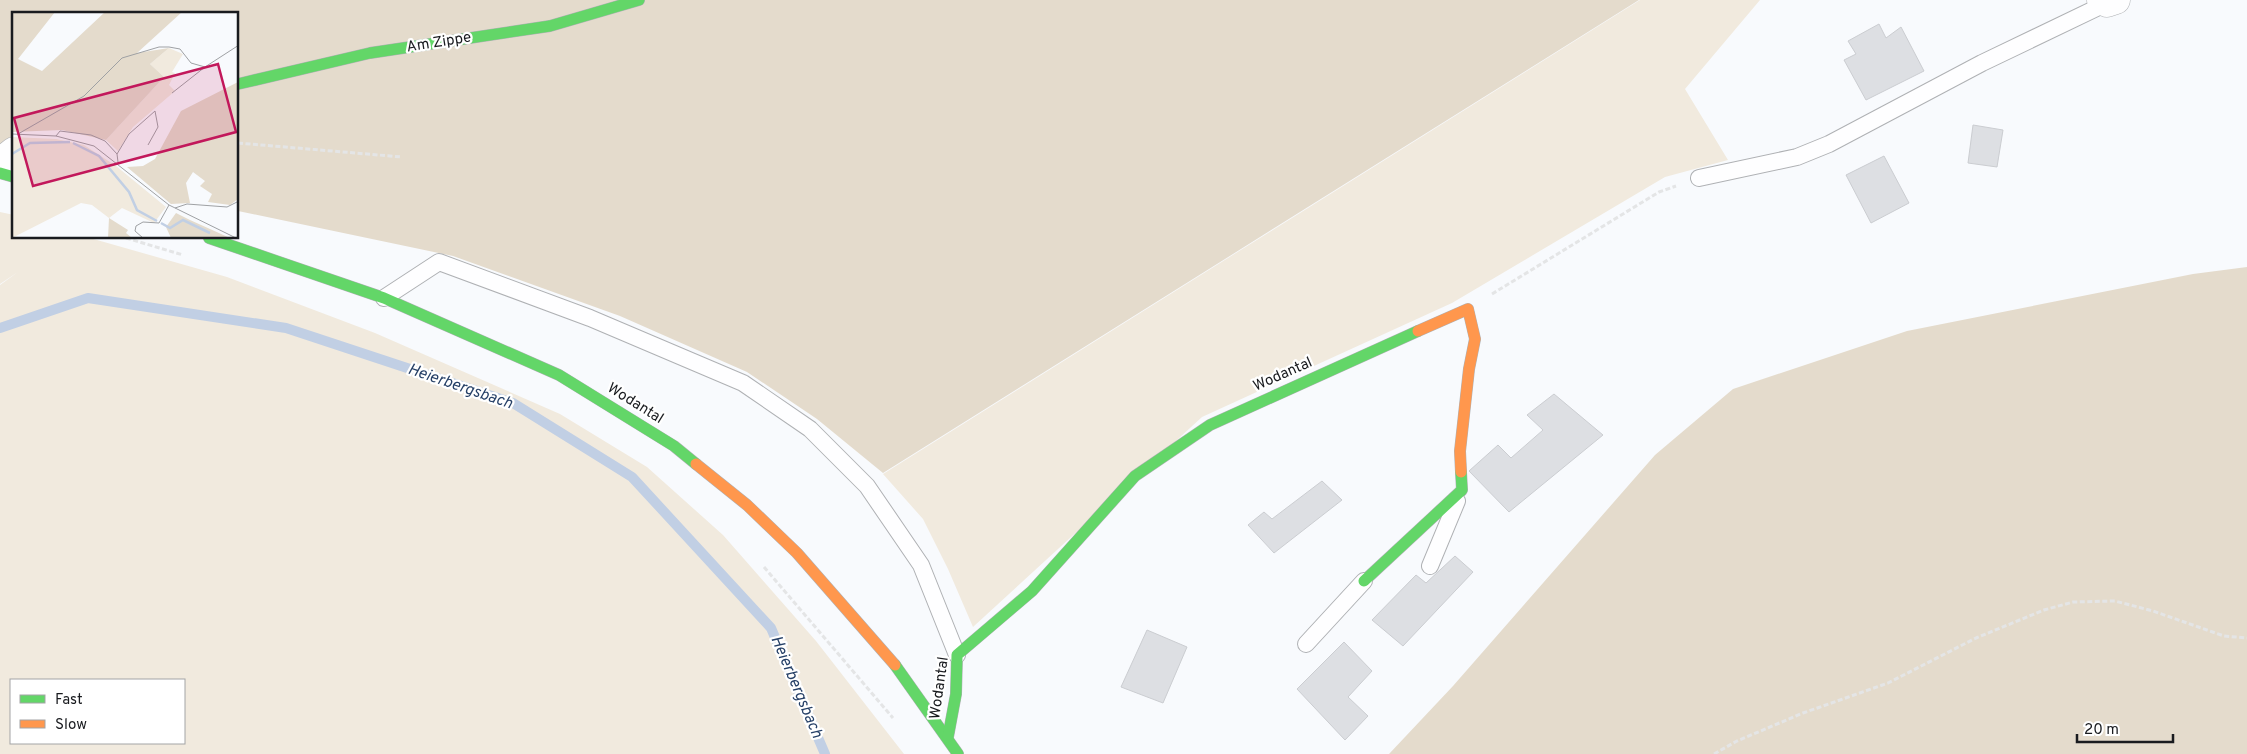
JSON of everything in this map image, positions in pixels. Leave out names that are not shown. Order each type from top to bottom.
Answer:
[{"type":"street","name":"Am Zippe","points":[[239,84],[370,53],[550,26],[639,0]]},
{"type":"street","points":[[0,162],[12,153]]},
{"type":"street","points":[[0,173],[12,177]]},
{"type":"street","name":"Wodantal","points":[[212,239],[384,298],[559,375],[674,446],[747,505],[797,553],[846,606],[898,668],[948,737],[958,754]]},
{"type":"street","points":[[1364,581],[1462,490],[1460,451],[1469,370],[1475,339],[1468,308]]},
{"type":"street","name":"Wodantal","points":[[948,737],[956,694],[957,655],[1032,591],[1135,476],[1210,425],[1468,308]]},
{"type":"lane","points":[[1699,178],[1797,157],[1829,144],[1982,63],[2108,1]]},
{"type":"lane","points":[[384,298],[439,262],[590,318],[743,383],[810,429],[867,486],[921,565],[957,655]]},
{"type":"lane","points":[[1430,566],[1462,490]]},
{"type":"lane","points":[[1306,644],[1364,581]]},
{"type":"path","points":[[239,144],[402,157]]},
{"type":"path","points":[[1468,308],[1659,192],[1699,178]]},
{"type":"path","points":[[129,239],[186,256]]},
{"type":"path","points":[[761,563],[898,724]]},
{"type":"path","points":[[1714,754],[1737,740],[1803,713],[1888,683],[1976,638],[2044,610],[2073,602],[2115,601],[2153,611],[2224,636],[2247,638]]},
{"type":"shaded area","points":[[0,0],[1639,0],[883,473],[817,419],[747,372],[620,316],[453,256],[239,211],[239,12],[12,12],[12,158],[0,155]]},
{"type":"shaded area","points":[[1640,0],[1760,0],[1685,89],[1728,160],[1665,177],[1452,303],[1202,417],[973,627],[948,569],[923,519],[883,474]]},
{"type":"shaded area","points":[[0,212],[12,215],[12,239],[94,239],[227,277],[375,333],[560,414],[647,467],[723,535],[816,641],[904,754],[0,754],[0,285],[18,272],[0,284]]},
{"type":"shaded area","points":[[2247,267],[2247,754],[1389,754],[1453,686],[1655,455],[1733,389],[1907,331],[2193,274]]},
{"type":"building","points":[[1879,24],[1886,38],[1901,27],[1924,71],[1866,100],[1844,60],[1856,54],[1848,41]]},
{"type":"building","points":[[1973,125],[2003,130],[1997,167],[1968,163]]},
{"type":"building","points":[[1884,156],[1909,203],[1871,223],[1846,175]]},
{"type":"building","points":[[1554,394],[1603,435],[1509,512],[1469,471],[1498,445],[1511,458],[1543,430],[1527,415]]},
{"type":"building","points":[[1322,481],[1342,500],[1274,553],[1248,525],[1264,512],[1272,519]]},
{"type":"building","points":[[1455,556],[1473,572],[1403,646],[1372,620],[1416,575],[1426,583]]},
{"type":"building","points":[[1147,630],[1187,647],[1163,703],[1121,687]]},
{"type":"building","points":[[1344,642],[1372,671],[1348,697],[1368,716],[1345,740],[1297,689]]},
{"type":"waterway","name":"Heierbergsbach","points":[[0,328],[88,298],[286,328],[513,403],[632,477],[771,628],[825,754]]},
{"type":"traffic: fast","points":[[239,84],[370,53],[550,26],[639,0]]},
{"type":"traffic: fast","points":[[0,173],[12,176]]},
{"type":"traffic: fast","points":[[212,239],[384,298],[559,375],[674,446],[696,464]]},
{"type":"traffic: fast","points":[[948,737],[956,694],[957,655],[1032,591],[1135,476],[1210,425],[1418,331]]},
{"type":"traffic: fast","points":[[1364,581],[1462,490],[1461,472]]},
{"type":"traffic: fast","points":[[895,665],[958,754]]},
{"type":"traffic: slow","points":[[1418,331],[1468,309],[1475,339],[1469,369],[1460,451],[1461,472]]},
{"type":"traffic: slow","points":[[696,464],[747,505],[797,553],[895,665]]}]
